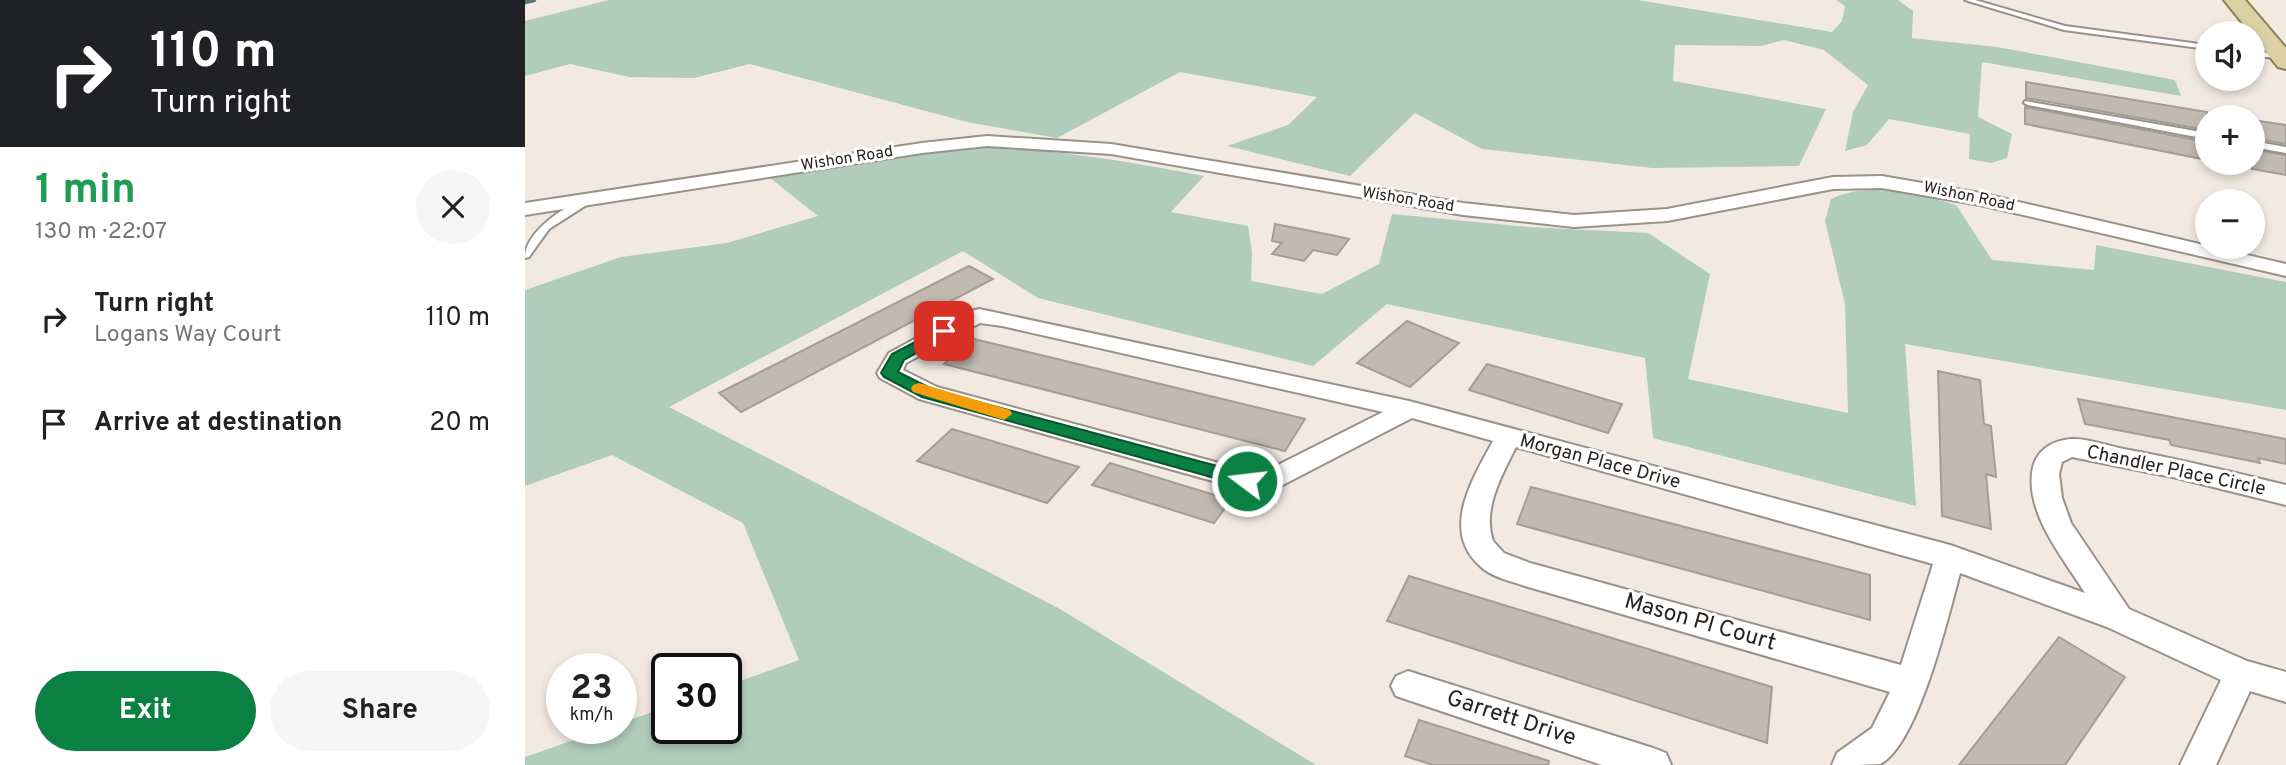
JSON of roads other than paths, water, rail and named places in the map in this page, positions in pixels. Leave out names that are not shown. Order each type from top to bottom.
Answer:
[{"type":"main road","points":[[2234,0],[2284,60]]},
{"type":"street","name":"Wishon Road","points":[[525,209],[922,148],[987,141],[1018,141],[1111,149],[1405,200],[1496,214],[1574,221],[1667,215],[1833,183],[1899,184],[1980,199],[2286,270]]},
{"type":"street","name":"Morgan Place Drive","points":[[1409,410],[1262,485],[928,393],[889,373],[897,358],[968,318],[979,316],[1075,335],[1409,410],[1950,557],[2118,618]]},
{"type":"street","name":"Mason Pl Court","points":[[1508,437],[1475,510],[1477,541],[1489,558],[1525,574],[1912,683]]},
{"type":"street","name":"Chandler Place Circle","points":[[2118,618],[2075,556],[2055,517],[2048,498],[2045,474],[2049,459],[2054,453],[2072,449],[2110,454],[2286,495]]},
{"type":"street","points":[[1850,765],[1884,740],[1912,683],[1950,557]]},
{"type":"street","points":[[2118,618],[2241,674],[2286,687]]},
{"type":"street","points":[[2198,765],[2241,674]]},
{"type":"street","name":"Garrett Drive","points":[[1408,686],[1653,765]]},
{"type":"lane","points":[[1968,0],[2064,28],[2195,45]]},
{"type":"lane","points":[[2265,56],[2284,60]]},
{"type":"lane","points":[[2028,103],[2195,134]]},
{"type":"lane","points":[[2265,146],[2286,150]]},
{"type":"lane","points":[[525,256],[545,227],[588,200]]},
{"type":"waterway","points":[[525,2],[534,0]]}]
